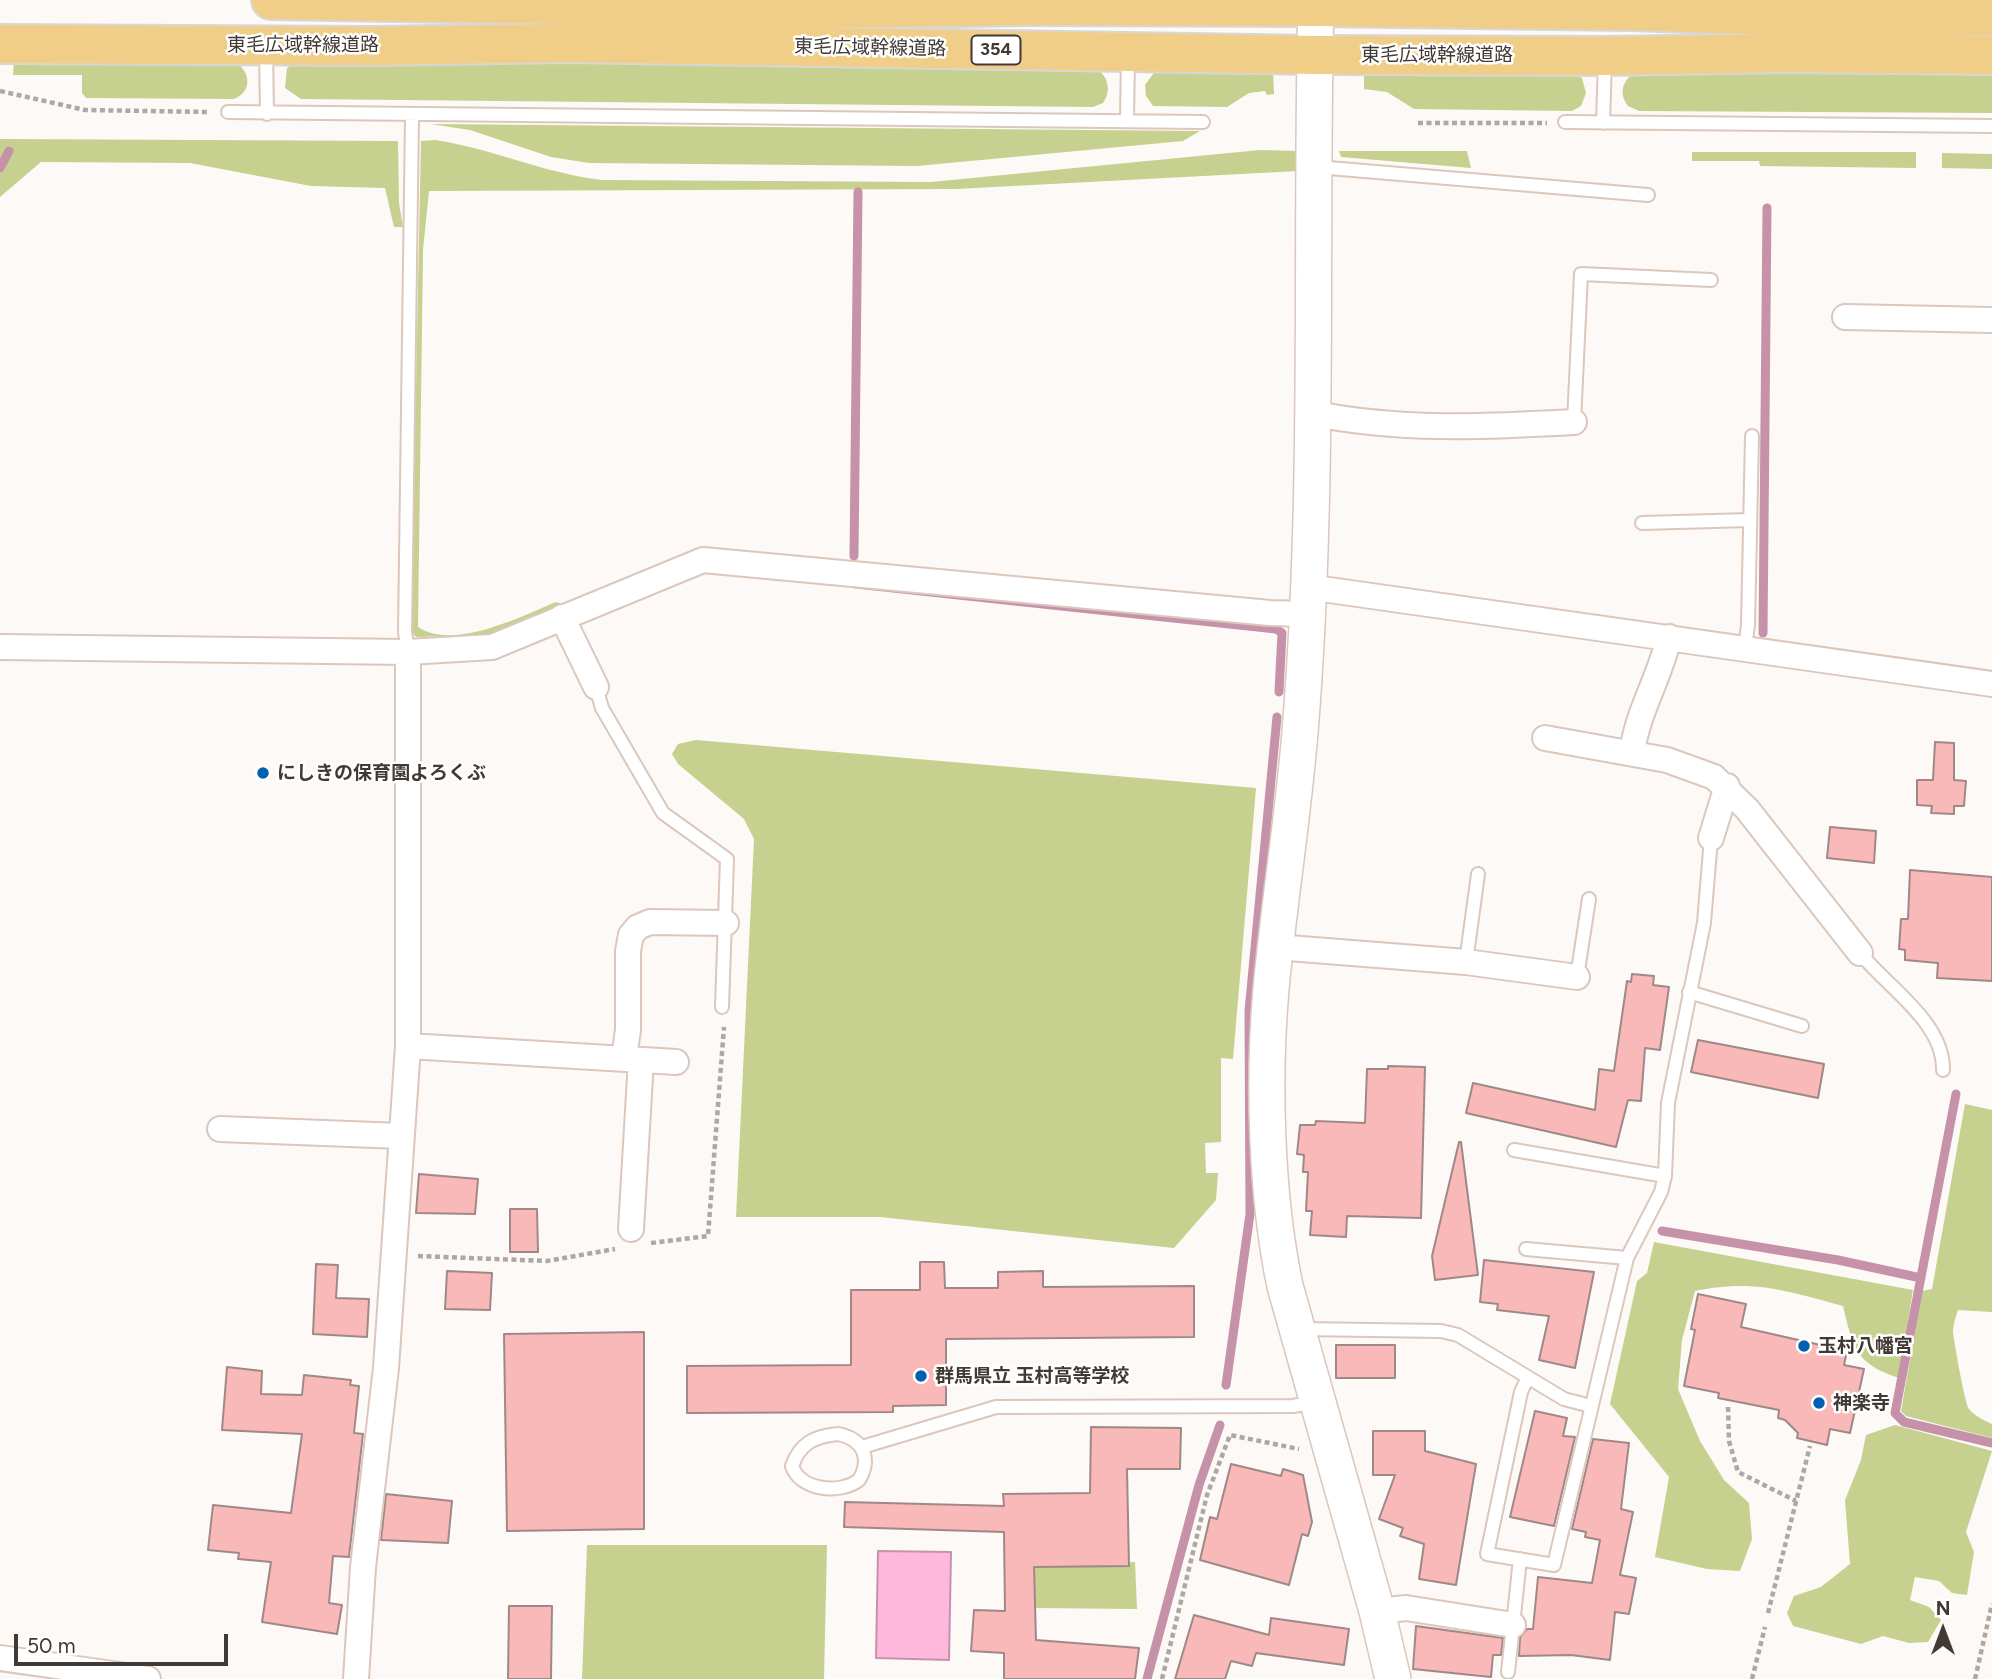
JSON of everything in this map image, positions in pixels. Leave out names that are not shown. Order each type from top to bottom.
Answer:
[{"type":"highway","name":"東毛広域幹線道路","points":[[271,0],[823,9],[1032,3],[1509,5],[1809,17],[1992,16]]},
{"type":"highway","name":"東毛広域幹線道路","points":[[0,44],[568,43],[1315,55],[1992,55]]},
{"type":"street","points":[[1316,4],[1307,600],[1300,732],[1269,1028],[1271,1187],[1276,1240],[1297,1329],[1377,1611],[1393,1679]]},
{"type":"street","points":[[1845,317],[1992,320]]},
{"type":"street","points":[[1311,413],[1356,422],[1403,426],[1574,422]]},
{"type":"street","points":[[0,646],[408,652],[492,647],[703,560],[1256,612],[1307,600],[1669,637],[1992,684]]},
{"type":"street","points":[[562,617],[596,687]]},
{"type":"street","points":[[1632,753],[1638,719],[1662,668],[1669,637]]},
{"type":"street","points":[[356,1679],[363,1567],[386,1368],[408,1046],[408,652]]},
{"type":"street","points":[[1545,738],[1667,760],[1714,777],[1727,786],[1860,953]]},
{"type":"street","points":[[1712,838],[1727,786]]},
{"type":"street","points":[[631,1229],[633,1059],[628,1030],[628,951],[631,935],[650,922],[726,923]]},
{"type":"street","points":[[1276,947],[1466,962],[1577,977]]},
{"type":"street","points":[[408,1046],[676,1062]]},
{"type":"street","points":[[220,1129],[401,1136]]},
{"type":"street","points":[[1377,1611],[1406,1608],[1513,1625]]},
{"type":"street","points":[[0,1658],[148,1679]]},
{"type":"lane","points":[[265,44],[267,114]]},
{"type":"lane","points":[[1127,119],[1128,52]]},
{"type":"lane","points":[[1603,123],[1605,56]]},
{"type":"lane","points":[[228,112],[412,116],[1127,119],[1203,122]]},
{"type":"lane","points":[[408,652],[405,632],[412,116]]},
{"type":"lane","points":[[1565,122],[1992,126]]},
{"type":"lane","points":[[1314,167],[1647,195]]},
{"type":"lane","points":[[1574,422],[1581,274],[1711,281]]},
{"type":"lane","points":[[1745,648],[1748,625],[1752,436]]},
{"type":"lane","points":[[1642,523],[1750,520]]},
{"type":"lane","points":[[596,687],[602,708],[663,813],[727,859],[722,1007]]},
{"type":"lane","points":[[1527,1379],[1521,1392],[1487,1554],[1554,1565],[1627,1258],[1661,1192],[1665,1176],[1668,1102],[1704,923],[1712,838]]},
{"type":"lane","points":[[1466,962],[1478,874]]},
{"type":"lane","points":[[1577,977],[1589,899]]},
{"type":"lane","points":[[1860,953],[1923,1022],[1943,1055],[1943,1070]]},
{"type":"lane","points":[[1689,992],[1802,1026]]},
{"type":"lane","points":[[1514,1150],[1665,1176]]},
{"type":"lane","points":[[1526,1249],[1627,1258]]},
{"type":"lane","points":[[1297,1329],[1441,1331],[1458,1335],[1564,1399],[1591,1406]]},
{"type":"lane","points":[[862,1447],[996,1407],[1293,1406],[1316,1402]]},
{"type":"lane","points":[[824,1435],[847,1436],[862,1447],[866,1464],[859,1480],[852,1485],[811,1486],[801,1482],[792,1466],[803,1446],[824,1435]]},
{"type":"lane","points":[[1508,1672],[1520,1559]]},
{"type":"path","points":[[0,91],[85,110],[228,112]]},
{"type":"path","points":[[1418,123],[1565,122]]},
{"type":"path","points":[[1728,1406],[1729,1441],[1738,1472],[1796,1501]]},
{"type":"path","points":[[1162,1679],[1207,1494],[1230,1435],[1304,1450],[1329,1447]]},
{"type":"path","points":[[1768,1613],[1810,1446]]},
{"type":"path","points":[[1975,1679],[1992,1604]]},
{"type":"path","points":[[1752,1679],[1765,1627]]},
{"type":"green space","points":[[14,60],[236,62],[247,76],[247,86],[240,96],[234,99],[86,98],[82,93],[82,75],[13,75]]},
{"type":"green space","points":[[540,60],[1098,70],[1107,81],[1108,90],[1103,103],[1093,107],[301,99],[285,88],[287,68],[293,64]]},
{"type":"green space","points":[[1156,70],[1273,70],[1274,94],[1267,95],[1265,91],[1249,93],[1227,107],[1153,106],[1146,96],[1145,85]]},
{"type":"green space","points":[[1364,71],[1576,74],[1582,78],[1586,93],[1581,106],[1572,111],[1414,109],[1387,92],[1364,89]]},
{"type":"green space","points":[[1636,72],[1992,73],[1992,113],[1639,111],[1628,106],[1623,96],[1625,82]]},
{"type":"green space","points":[[430,124],[1200,131],[1183,141],[917,166],[589,163],[551,157],[470,130]]},
{"type":"green space","points":[[0,139],[398,141],[399,203],[403,227],[394,227],[385,188],[311,186],[190,163],[41,162],[0,197]]},
{"type":"green space","points":[[435,140],[559,172],[602,180],[931,182],[1260,150],[1298,151],[1298,171],[956,189],[429,191],[423,250],[418,627],[433,633],[450,635],[469,633],[488,629],[556,602],[562,604],[489,635],[416,637],[411,631],[421,141]]},
{"type":"green space","points":[[1339,151],[1467,151],[1471,168],[1341,157]]},
{"type":"green space","points":[[1692,152],[1916,152],[1916,168],[1760,166],[1759,161],[1692,161]]},
{"type":"green space","points":[[1942,153],[1992,154],[1992,169],[1942,168]]},
{"type":"green space","points":[[696,740],[1256,788],[1233,1059],[1221,1058],[1221,1142],[1205,1143],[1206,1173],[1218,1173],[1216,1200],[1174,1248],[880,1217],[736,1217],[754,839],[744,819],[678,764],[672,754],[678,744]]},
{"type":"green space","points":[[1965,1104],[1992,1110],[1992,1312],[1958,1310],[1953,1332],[1967,1405],[1974,1414],[1992,1424],[1992,1438],[1906,1416],[1901,1411],[1922,1291],[1932,1289]]},
{"type":"green space","points":[[1654,1242],[1913,1290],[1899,1378],[1873,1367],[1858,1352],[1843,1306],[1770,1288],[1735,1286],[1695,1291],[1682,1340],[1678,1389],[1700,1441],[1724,1480],[1749,1503],[1752,1539],[1740,1571],[1707,1569],[1655,1557],[1669,1477],[1610,1404],[1637,1281],[1647,1273]]},
{"type":"green space","points":[[1895,1425],[1992,1451],[1966,1532],[1974,1552],[1967,1595],[1952,1593],[1939,1581],[1915,1577],[1910,1600],[1929,1607],[1941,1620],[1928,1642],[1909,1643],[1883,1636],[1861,1644],[1793,1626],[1787,1613],[1794,1596],[1821,1587],[1850,1564],[1845,1500],[1861,1460],[1866,1435]]},
{"type":"green space","points":[[587,1545],[827,1545],[824,1679],[582,1679]]},
{"type":"green space","points":[[1135,1562],[1137,1609],[1035,1608],[1034,1567]]},
{"type":"shaded area","points":[[878,1551],[951,1552],[949,1660],[876,1658]]},
{"type":"building","points":[[1935,742],[1954,743],[1954,780],[1966,781],[1964,806],[1954,806],[1954,814],[1931,813],[1932,806],[1917,805],[1917,780],[1933,780]]},
{"type":"building","points":[[1830,827],[1876,831],[1874,863],[1827,858]]},
{"type":"building","points":[[1910,870],[1992,877],[1992,981],[1937,978],[1938,963],[1905,960],[1905,950],[1899,949],[1901,919],[1908,919]]},
{"type":"building","points":[[1632,974],[1654,976],[1653,985],[1669,987],[1660,1050],[1645,1048],[1641,1101],[1628,1100],[1616,1147],[1466,1113],[1473,1083],[1595,1110],[1599,1069],[1614,1071],[1627,981],[1631,982]]},
{"type":"building","points":[[1698,1040],[1824,1064],[1818,1098],[1691,1072]]},
{"type":"building","points":[[1388,1066],[1425,1067],[1421,1218],[1347,1216],[1346,1237],[1310,1235],[1312,1211],[1306,1211],[1308,1172],[1303,1172],[1304,1155],[1297,1154],[1300,1125],[1315,1125],[1316,1121],[1365,1123],[1367,1069],[1388,1069]]},
{"type":"building","points":[[1459,1142],[1478,1275],[1435,1280],[1432,1256]]},
{"type":"building","points":[[419,1174],[478,1179],[475,1214],[416,1213]]},
{"type":"building","points":[[510,1209],[537,1209],[538,1252],[510,1252]]},
{"type":"building","points":[[1484,1260],[1594,1272],[1575,1368],[1539,1360],[1549,1316],[1497,1310],[1498,1304],[1480,1302]]},
{"type":"building","points":[[920,1262],[944,1262],[945,1288],[998,1288],[998,1272],[1043,1271],[1043,1287],[1194,1286],[1194,1337],[946,1339],[946,1405],[893,1406],[893,1412],[687,1413],[687,1366],[851,1365],[851,1290],[920,1290]]},
{"type":"building","points":[[316,1264],[338,1265],[336,1298],[369,1299],[367,1337],[313,1334]]},
{"type":"building","points":[[447,1271],[492,1273],[490,1310],[445,1309]]},
{"type":"building","points":[[1698,1294],[1746,1304],[1741,1327],[1847,1351],[1844,1365],[1864,1369],[1850,1433],[1830,1429],[1827,1445],[1797,1438],[1798,1433],[1785,1420],[1778,1418],[1779,1410],[1718,1398],[1719,1393],[1684,1386],[1695,1330],[1691,1329]]},
{"type":"building","points":[[644,1332],[644,1529],[507,1531],[504,1334]]},
{"type":"building","points":[[1336,1345],[1395,1345],[1395,1378],[1336,1378]]},
{"type":"building","points":[[227,1367],[262,1371],[261,1394],[302,1395],[304,1375],[351,1380],[350,1385],[359,1386],[354,1433],[363,1434],[349,1557],[333,1556],[329,1603],[342,1605],[337,1634],[262,1622],[271,1562],[238,1559],[239,1553],[208,1550],[213,1505],[291,1513],[302,1434],[222,1430]]},
{"type":"building","points":[[1535,1411],[1567,1418],[1563,1436],[1575,1437],[1554,1526],[1510,1517]]},
{"type":"building","points":[[1091,1427],[1181,1428],[1180,1469],[1127,1469],[1129,1566],[1034,1567],[1036,1640],[1139,1648],[1135,1679],[1004,1679],[1004,1653],[971,1651],[974,1610],[1005,1611],[1004,1532],[844,1527],[845,1502],[1004,1506],[1003,1494],[1090,1493]]},
{"type":"building","points":[[1373,1431],[1425,1431],[1425,1451],[1476,1464],[1456,1585],[1419,1579],[1424,1544],[1400,1536],[1403,1528],[1379,1519],[1395,1475],[1373,1475]]},
{"type":"building","points":[[1593,1439],[1629,1443],[1621,1509],[1633,1512],[1620,1575],[1636,1578],[1629,1614],[1615,1612],[1610,1660],[1571,1655],[1519,1656],[1520,1637],[1527,1629],[1533,1629],[1538,1577],[1592,1583],[1600,1540],[1585,1537],[1586,1532],[1572,1529]]},
{"type":"building","points":[[1231,1464],[1281,1476],[1283,1469],[1303,1475],[1312,1522],[1308,1536],[1302,1534],[1289,1585],[1200,1560],[1210,1517],[1217,1519]]},
{"type":"building","points":[[386,1494],[452,1501],[448,1543],[381,1540]]},
{"type":"building","points":[[509,1606],[552,1606],[551,1679],[508,1679]]},
{"type":"building","points":[[1194,1615],[1269,1635],[1271,1618],[1349,1629],[1344,1665],[1256,1653],[1252,1666],[1231,1661],[1225,1679],[1175,1679]]},
{"type":"building","points":[[1416,1626],[1503,1638],[1501,1655],[1493,1655],[1491,1677],[1413,1669]]},
{"type":"waterway","points":[[0,168],[9,151]]},
{"type":"waterway","points":[[854,556],[858,192]]},
{"type":"waterway","points":[[1763,633],[1767,208]]},
{"type":"waterway","points":[[856,584],[1276,629],[1282,633],[1279,692]]},
{"type":"waterway","points":[[1226,1385],[1250,1214],[1249,1011],[1277,717]]},
{"type":"waterway","points":[[1956,1094],[1895,1413],[1904,1422],[1992,1443]]},
{"type":"waterway","points":[[1662,1231],[1838,1260],[1921,1278]]},
{"type":"waterway","points":[[1147,1679],[1199,1485],[1220,1425]]},
{"type":"place","name":"にしきの保育園よろくぶ","points":[[263,773]]},
{"type":"place","name":"玉村八幡宮","points":[[1804,1346]]},
{"type":"place","name":"群馬県立 玉村高等学校","points":[[921,1376]]},
{"type":"place","name":"神楽寺","points":[[1819,1403]]}]
